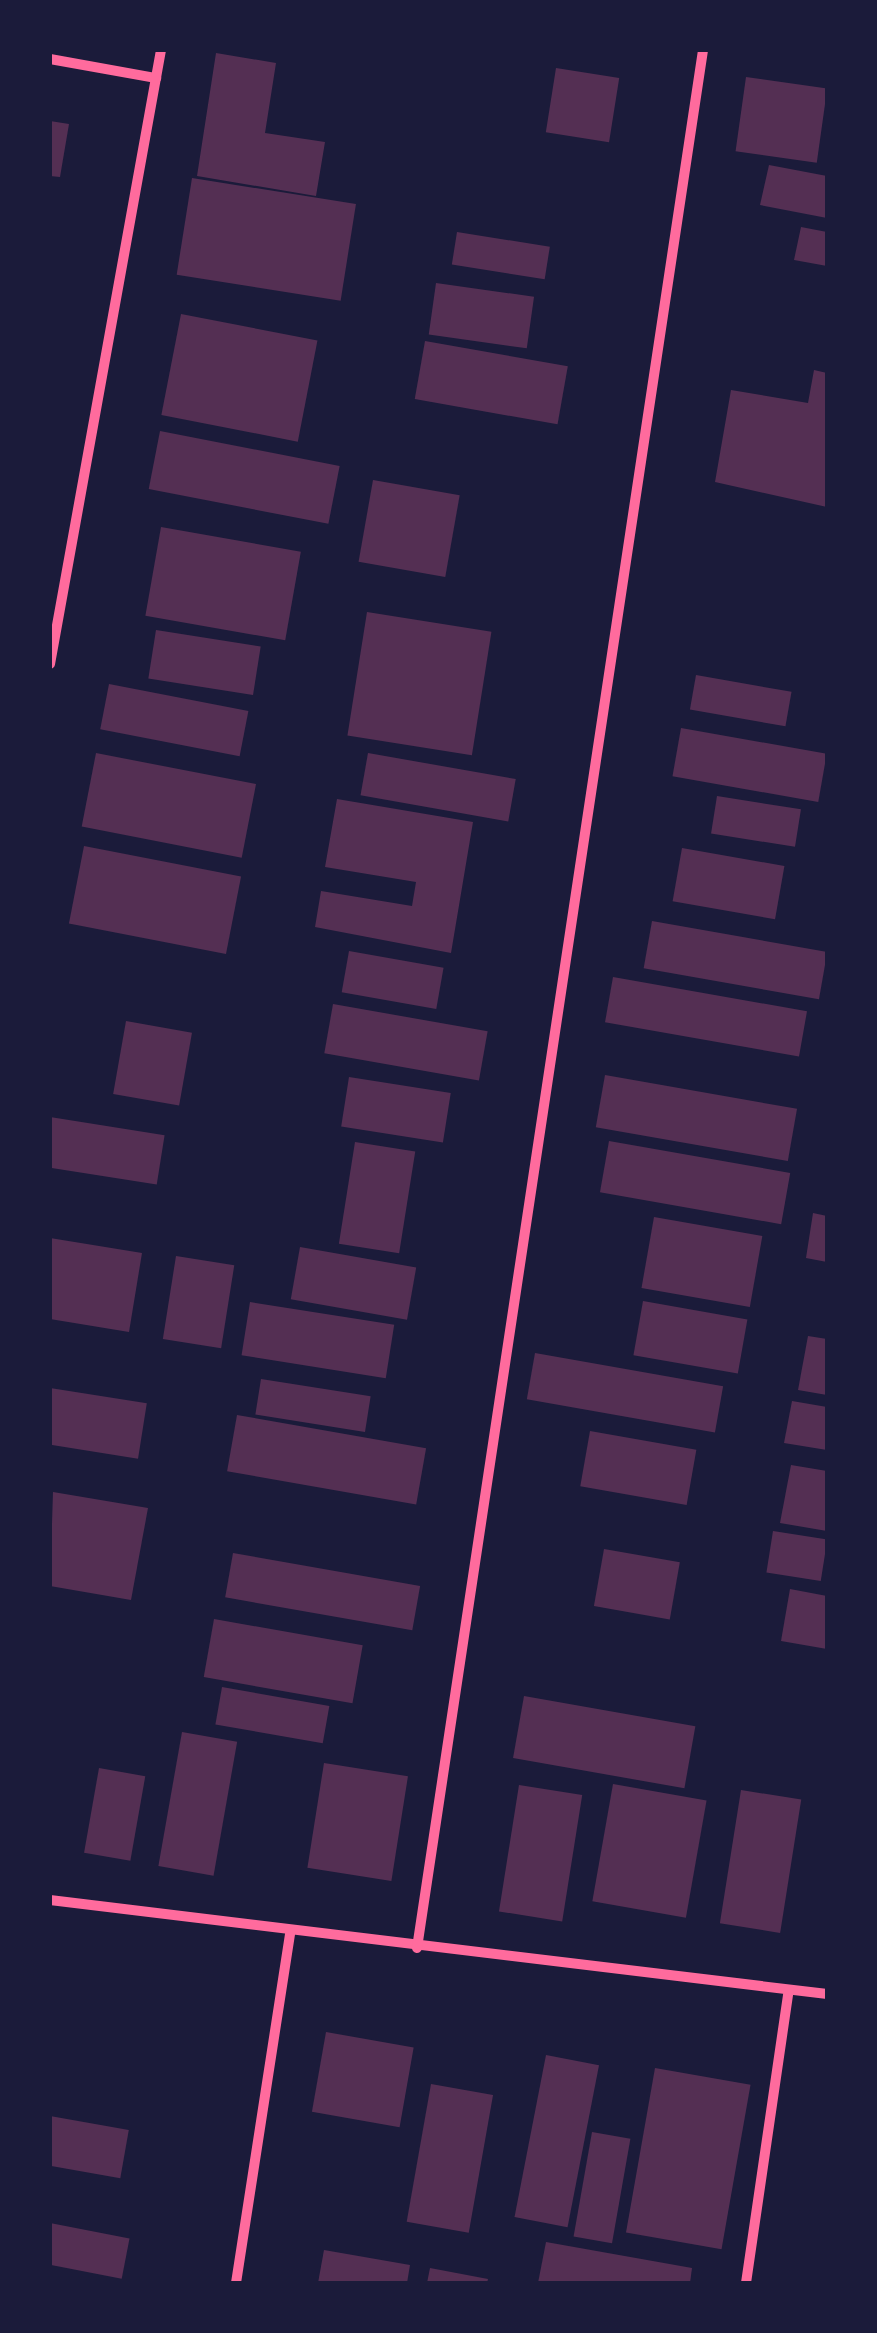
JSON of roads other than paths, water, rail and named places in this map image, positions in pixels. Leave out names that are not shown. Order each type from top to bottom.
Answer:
[{"type":"street","points":[[50,664],[161,50]]},
{"type":"street","points":[[417,1948],[702,50]]},
{"type":"street","points":[[50,59],[156,78]]},
{"type":"street","points":[[50,1900],[417,1948],[827,1994]]},
{"type":"street","points":[[236,2283],[290,1932]]},
{"type":"street","points":[[746,2283],[789,1990]]}]
